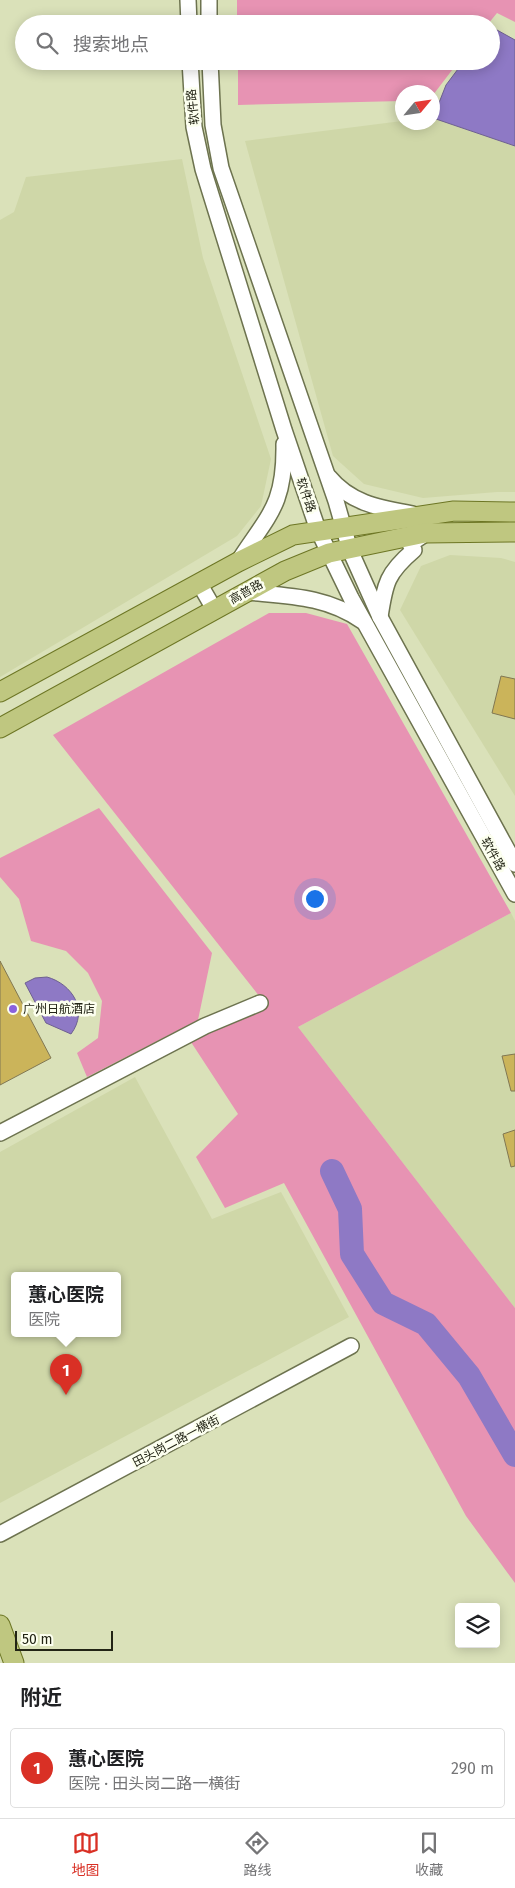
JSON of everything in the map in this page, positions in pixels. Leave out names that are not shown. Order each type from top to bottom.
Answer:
[{"type":"main road","points":[[0,692],[280,541],[318,530],[419,515],[454,511],[515,512]]},
{"type":"main road","name":"高普路","points":[[0,728],[284,571],[329,553],[425,533],[515,532]]},
{"type":"main road","points":[[0,1625],[14,1663]]},
{"type":"main road","points":[[6,1663],[7,1644]]},
{"type":"main road","points":[[7,1644],[21,1663]]},
{"type":"street","points":[[188,0],[189,15]]},
{"type":"street","points":[[209,0],[209,15]]},
{"type":"street","name":"软件路","points":[[191,70],[194,120],[203,169],[284,430],[318,530],[365,624],[515,894]]},
{"type":"street","name":"软件路","points":[[210,70],[213,125],[221,168],[327,474],[350,550],[380,617],[515,864]]},
{"type":"street","points":[[238,562],[278,501],[284,473],[284,430]]},
{"type":"street","points":[[327,474],[336,485],[363,503],[376,508],[419,515]]},
{"type":"street","points":[[380,617],[389,576],[397,565],[414,550],[410,544],[425,533]]},
{"type":"street","points":[[199,583],[214,609]]},
{"type":"street","points":[[247,592],[314,599],[342,609],[365,624]]},
{"type":"street","points":[[0,1133],[205,1026],[260,1003]]},
{"type":"street","name":"田头岗二路一横街","points":[[0,1534],[351,1346]]},
{"type":"shaded area","points":[[237,0],[515,0],[515,22],[497,13],[495,15],[237,15]]},
{"type":"shaded area","points":[[500,32],[515,40],[515,146],[440,120],[440,100],[446,85],[457,70],[500,70]]},
{"type":"shaded area","points":[[238,70],[452,70],[440,86],[395,85],[395,101],[238,105]]},
{"type":"shaded area","points":[[440,120],[515,146],[515,492],[423,498],[364,484],[333,456],[245,141],[395,122],[395,130],[440,130]]},
{"type":"shaded area","points":[[182,159],[203,258],[271,459],[261,506],[237,536],[0,677],[0,220],[14,212],[26,177]]},
{"type":"shaded area","points":[[450,555],[501,558],[515,562],[515,796],[400,610],[421,566]]},
{"type":"shaded area","points":[[269,613],[306,613],[347,624],[511,913],[298,1027],[515,1308],[515,1583],[466,1516],[284,1183],[225,1208],[196,1157],[238,1114],[189,1039],[267,1006],[53,735]]},
{"type":"shaded area","points":[[99,808],[212,953],[198,1020],[87,1077],[77,1053],[98,1038],[102,1001],[88,973],[66,951],[31,941],[19,899],[0,877],[0,858]]},
{"type":"shaded area","points":[[511,913],[515,921],[515,1308],[298,1027]]},
{"type":"shaded area","points":[[47,977],[64,985],[75,999],[78,1007],[78,1016],[71,1034],[46,1023],[25,983],[35,978]]},
{"type":"shaded area","points":[[135,1077],[212,1219],[281,1192],[349,1317],[0,1503],[0,1152]]},
{"type":"building","points":[[501,676],[515,679],[515,719],[492,713]]},
{"type":"building","name":"广州日航酒店","points":[[0,961],[51,1058],[0,1085]]},
{"type":"building","points":[[515,1054],[515,1091],[511,1091],[502,1056]]},
{"type":"building","points":[[515,1130],[515,1166],[511,1167],[503,1134]]},
{"type":"waterway","points":[[332,1171],[350,1209],[352,1254],[383,1303],[426,1324],[469,1376],[515,1455]]},
{"type":"place","name":"广州日航酒店","points":[[13,1009]]},
{"type":"place","name":"蕙心医院","points":[[66,1395]]}]
